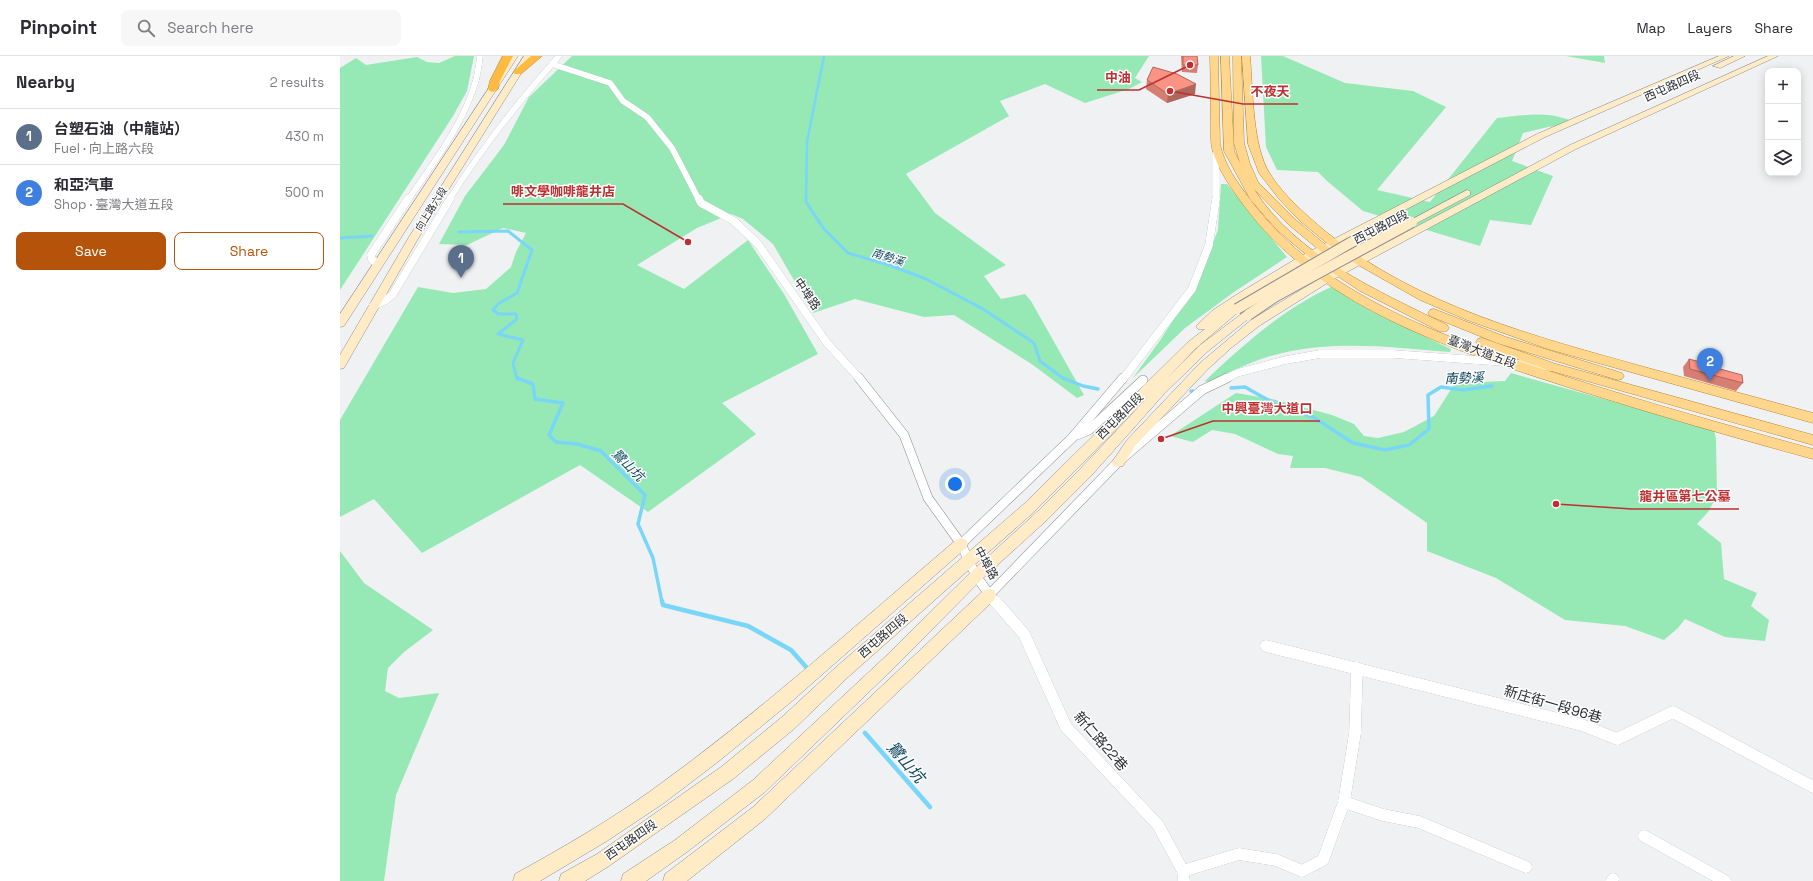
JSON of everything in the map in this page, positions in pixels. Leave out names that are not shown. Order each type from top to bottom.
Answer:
[{"type":"highway","points":[[493,89],[495,81],[508,56]]},
{"type":"highway","points":[[518,72],[536,56]]},
{"type":"main road","points":[[1214,56],[1216,147]]},
{"type":"main road","name":"臺灣大道五段","points":[[1225,56],[1229,150],[1242,179],[1254,197],[1281,228],[1319,252]]},
{"type":"main road","name":"臺灣大道五段","points":[[1236,56],[1239,143],[1245,164],[1254,183],[1293,222],[1319,252]]},
{"type":"main road","name":"臺灣大道五段","points":[[1246,56],[1253,144],[1258,159],[1264,172],[1282,197],[1304,219],[1319,252],[1328,278],[1354,295],[1413,325],[1507,362],[1652,409],[1813,454]]},
{"type":"main road","name":"臺灣大道五段","points":[[1216,147],[1227,173],[1253,213],[1270,232],[1319,252],[1349,267],[1407,301],[1464,327],[1520,346],[1651,386],[1813,431]]},
{"type":"main road","name":"臺灣大道五段","points":[[1349,267],[1393,303],[1440,326],[1552,367],[1813,440]]},
{"type":"main road","name":"臺灣大道五段","points":[[1349,267],[1379,274],[1431,300],[1471,317],[1552,346],[1813,418]]},
{"type":"street","points":[[378,263],[372,260],[371,255],[437,156],[458,120],[470,98],[478,72],[480,56]]},
{"type":"street","name":"向上路六段","points":[[340,323],[514,56]]},
{"type":"street","name":"向上路六段","points":[[340,365],[414,237],[528,56]]},
{"type":"street","points":[[373,306],[386,300],[393,294],[419,248],[469,168],[559,56]]},
{"type":"street","name":"西屯路四段","points":[[1083,453],[1143,380],[1217,313],[1240,296],[1319,252],[1568,123],[1725,56]]},
{"type":"street","name":"西屯路四段","points":[[568,881],[603,860],[727,773],[788,723],[841,673],[1030,507],[1192,345],[1350,243],[1563,134],[1741,56]]},
{"type":"street","name":"西屯路四段","points":[[630,881],[681,846],[759,786],[891,661],[976,576],[1016,540],[1086,472],[1160,391],[1242,312],[1276,296],[1412,222],[1531,160],[1586,133],[1758,56]]},
{"type":"street","name":"西屯路四段","points":[[1118,462],[1142,432],[1204,366],[1227,345],[1255,323],[1328,278],[1573,147],[1774,56]]},
{"type":"street","name":"中埠路","points":[[552,64],[610,83],[623,100],[647,117],[672,148],[701,202],[734,221],[758,244],[827,343],[863,382],[904,435],[928,498],[961,544],[976,576],[989,595]]},
{"type":"street","points":[[1512,151],[1563,134]]},
{"type":"street","name":"西屯路四段","points":[[522,881],[559,860],[675,784],[756,720],[961,544],[1072,438],[1146,351],[1192,289],[1209,245],[1217,192],[1216,147]]},
{"type":"street","points":[[1531,160],[1573,147]]},
{"type":"street","name":"西屯路四段","points":[[672,881],[759,813],[989,595],[1118,462],[1202,390],[1237,373],[1286,360],[1320,354],[1393,354],[1507,362]]},
{"type":"street","points":[[1507,362],[1552,367]]},
{"type":"street","points":[[1072,438],[1089,430],[1143,380]]},
{"type":"street","name":"新仁路22巷","points":[[989,595],[1024,634],[1066,727],[1158,825],[1184,876]]},
{"type":"street","name":"新庄街一段96巷","points":[[1266,646],[1582,726],[1617,739],[1632,731],[1642,729],[1660,721],[1673,712],[1813,787]]},
{"type":"street","points":[[1184,876],[1239,854],[1276,860],[1302,872],[1323,860],[1344,802],[1355,734],[1357,668]]},
{"type":"street","points":[[1344,802],[1383,815],[1419,822],[1526,867]]},
{"type":"street","points":[[1644,836],[1724,881]]},
{"type":"green space","points":[[455,56],[474,56],[467,91],[453,116],[340,290],[340,68],[356,58],[366,65],[417,57],[427,62],[439,63]]},
{"type":"green space","points":[[572,56],[1149,56],[1135,78],[1142,82],[1129,89],[1085,103],[1045,84],[1000,101],[1009,116],[906,174],[935,213],[1006,265],[984,276],[1001,299],[1025,294],[1031,301],[1084,395],[1077,398],[1033,365],[954,315],[924,317],[855,299],[813,313],[773,244],[743,219],[731,214],[697,228],[637,265],[684,289],[748,240],[784,294],[818,354],[722,403],[756,434],[648,512],[580,465],[422,553],[374,499],[340,517],[340,420],[418,287],[453,293],[486,289],[511,267],[516,252],[526,233],[503,228],[467,245],[439,244],[465,196],[504,145],[529,97]]},
{"type":"green space","points":[[1261,56],[1283,56],[1345,83],[1413,91],[1446,107],[1377,190],[1430,202],[1497,118],[1548,115],[1578,124],[1548,127],[1523,133],[1512,161],[1553,176],[1531,225],[1490,220],[1480,246],[1363,211],[1318,172],[1277,170],[1266,147]]},
{"type":"green space","points":[[1566,56],[1604,56],[1605,63]]},
{"type":"green space","points":[[1221,184],[1227,184],[1287,257],[1234,292],[1185,328],[1133,378],[1161,339],[1198,281],[1218,230]]},
{"type":"green space","points":[[1331,287],[1371,311],[1451,349],[1450,352],[1379,346],[1331,346],[1308,348],[1284,352],[1261,359],[1208,382],[1205,381],[1249,341],[1280,317],[1313,296]]},
{"type":"green space","points":[[1511,373],[1714,430],[1716,439],[1717,496],[1708,512],[1697,524],[1721,543],[1724,579],[1757,593],[1751,606],[1769,620],[1765,641],[1725,637],[1685,619],[1678,628],[1664,640],[1625,626],[1565,620],[1496,578],[1427,551],[1427,523],[1361,477],[1325,468],[1290,468],[1293,456],[1278,454],[1235,434],[1212,430],[1193,442],[1170,436],[1236,393],[1272,399],[1332,415],[1354,424],[1364,436],[1378,438],[1404,432],[1434,416],[1455,383],[1505,381]]},
{"type":"green space","points":[[340,551],[364,583],[433,630],[404,652],[388,668],[385,691],[399,698],[439,693],[396,795],[384,881],[340,881]]},
{"type":"building","points":[[1183,56],[1197,56],[1198,65],[1183,65]]},
{"type":"building","points":[[1153,67],[1177,74],[1196,84],[1168,94],[1147,80]]},
{"type":"building","points":[[1689,359],[1742,375],[1743,383],[1690,369]]},
{"type":"waterway","name":"南勢溪","points":[[806,200],[807,142],[824,56]]},
{"type":"waterway","name":"南勢溪","points":[[806,200],[824,229],[848,253],[892,266],[926,279],[983,309],[1034,343],[1040,361],[1064,379]]},
{"type":"waterway","name":"鷺山坑","points":[[459,232],[508,231],[532,250],[517,293],[498,304],[493,310],[498,314],[516,314],[517,319],[498,334],[523,340],[513,363],[517,379]]},
{"type":"waterway","name":"鷺山坑","points":[[340,238],[372,236]]},
{"type":"waterway","name":"鷺山坑","points":[[517,378],[533,384],[535,399],[563,403],[549,435],[556,442],[577,444],[601,451],[645,495],[638,524],[653,558],[662,602]]},
{"type":"waterway","name":"南勢溪","points":[[1063,378],[1083,386],[1098,389]]},
{"type":"waterway","name":"南勢溪","points":[[1231,388],[1245,387],[1277,405],[1313,417],[1353,443],[1385,450],[1409,445],[1429,429],[1428,395],[1441,387],[1463,390],[1492,386]]},
{"type":"waterway","name":"鷺山坑","points":[[662,601],[663,605],[748,626],[791,650],[807,668]]},
{"type":"waterway","name":"鷺山坑","points":[[865,733],[930,807]]},
{"type":"place","name":"中油","points":[[1190,65]]},
{"type":"place","name":"不夜天","points":[[1170,91]]},
{"type":"place","name":"啡文學咖啡龍井店","points":[[688,242]]},
{"type":"place","name":"台塑石油（中龍站）","points":[[461,278]]},
{"type":"place","name":"和亞汽車","points":[[1710,381]]},
{"type":"place","name":"中興臺灣大道口","points":[[1161,439]]},
{"type":"place","name":"龍井區第七公墓","points":[[1556,504]]}]
